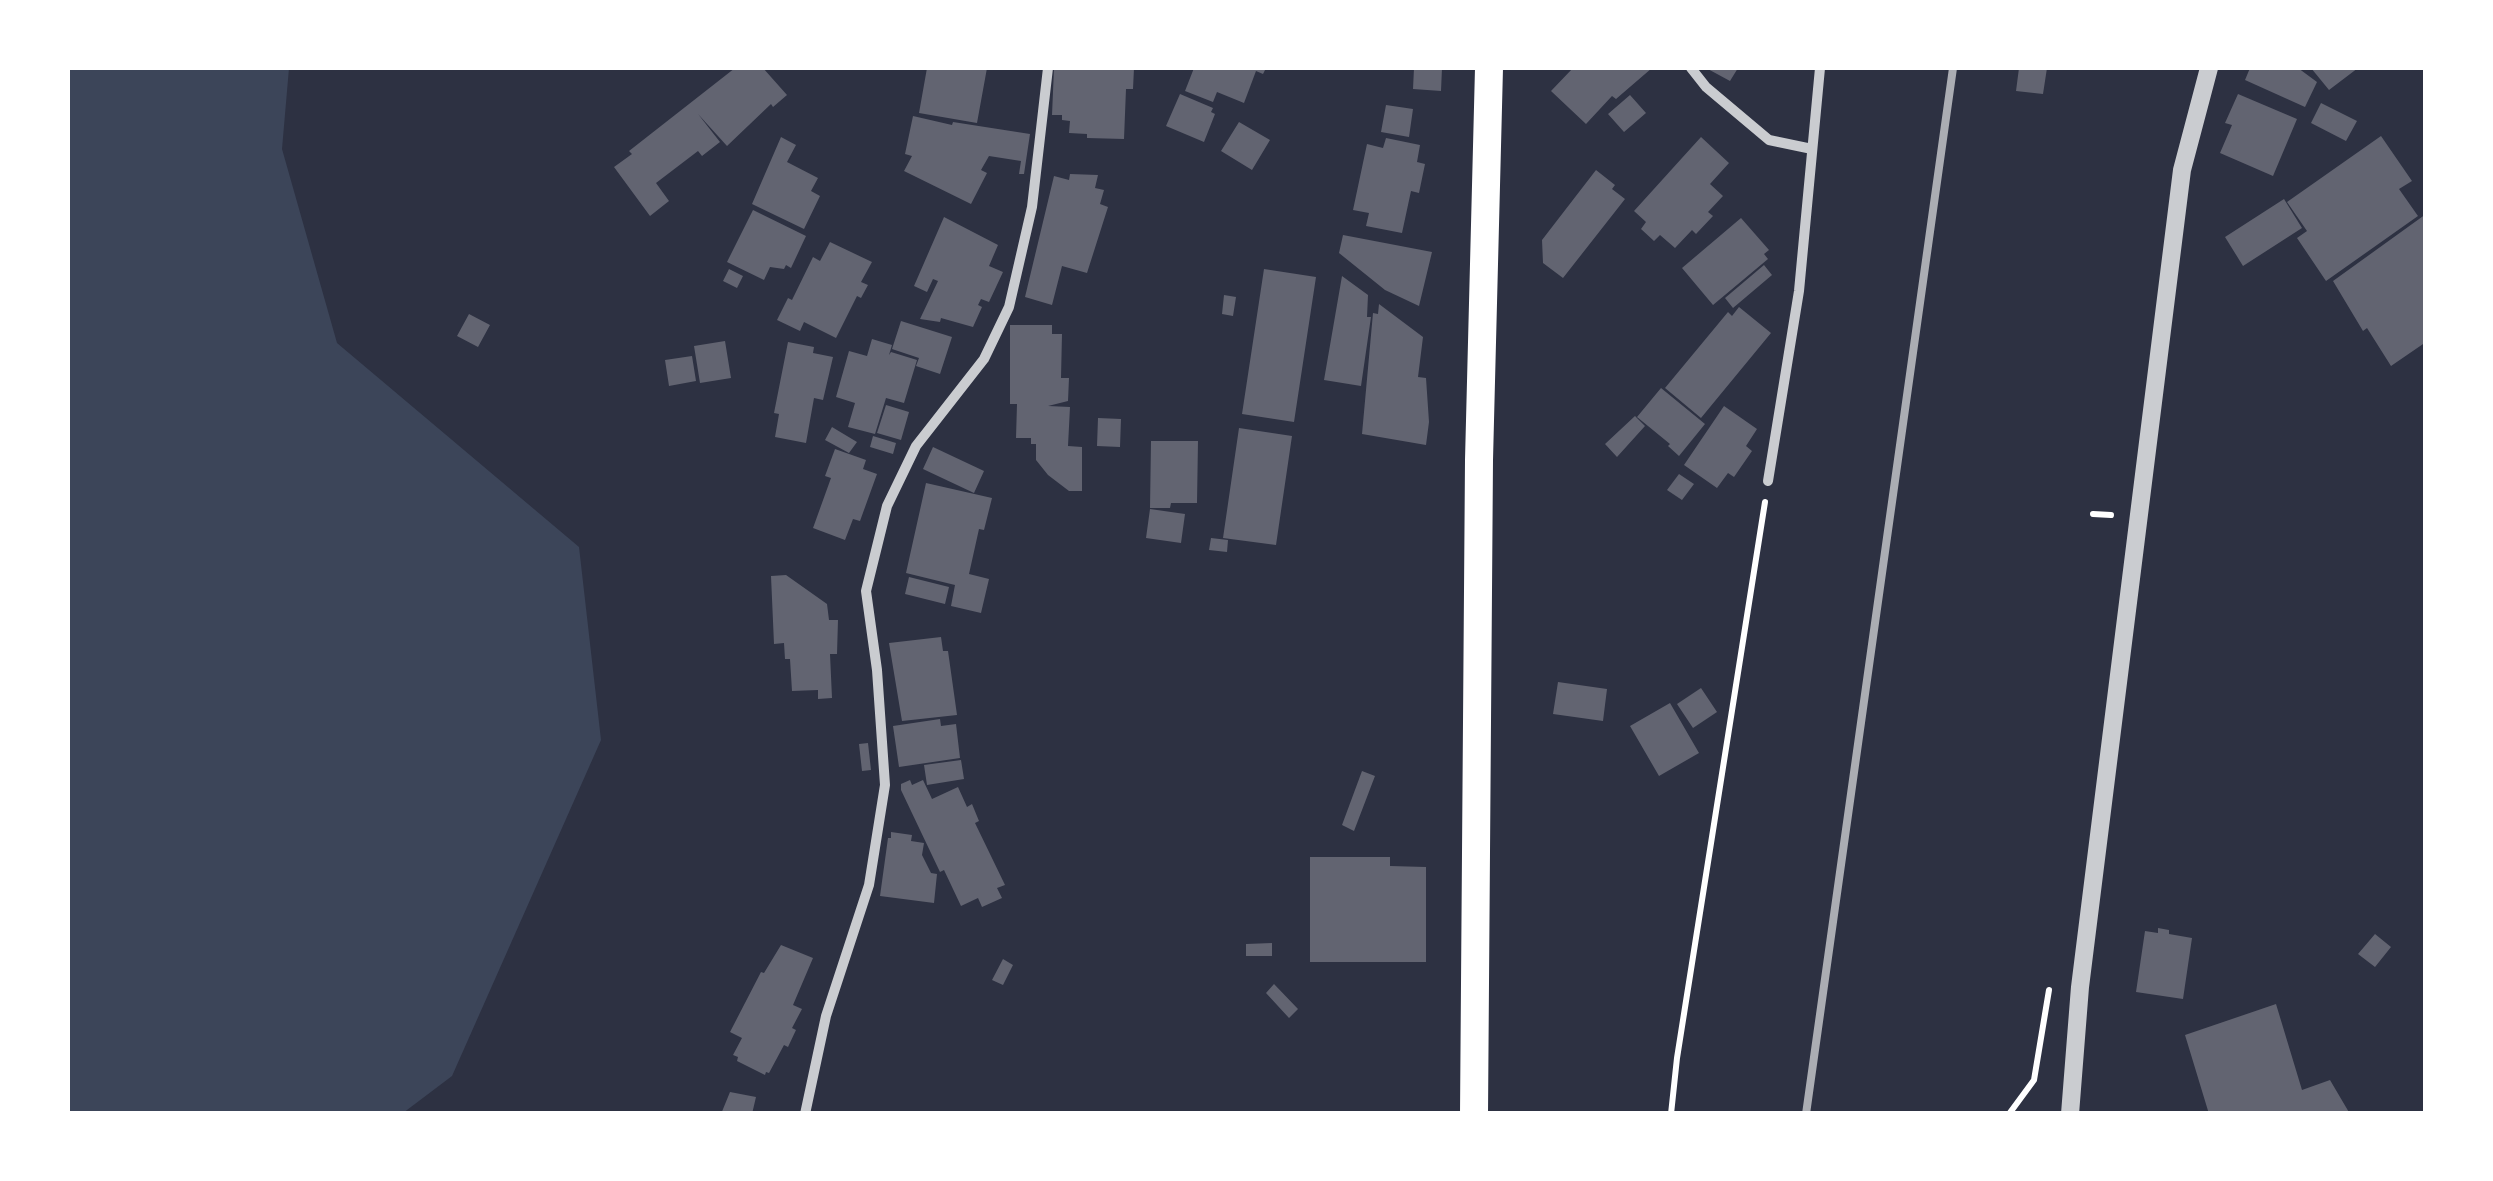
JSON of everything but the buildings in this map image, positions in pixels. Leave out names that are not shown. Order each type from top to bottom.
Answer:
[{"type":"highway","points":[[1474,1114],[1479,460],[1489,68]]},
{"type":"street","points":[[805,1114],[826,1016],[868,885],[884,784],[877,670],[866,591],[887,506],[916,446],[984,360],[1009,307],[1032,207],[1048,68]]},
{"type":"street","points":[[1691,68],[1768,140],[1812,149]]},
{"type":"street","points":[[1768,481],[1800,291],[1820,68]]},
{"type":"street","points":[[2070,1114],[2082,967],[2182,170],[2209,68]]},
{"type":"path","points":[[1671,1114],[1768,481]]},
{"type":"shaded area","points":[[68,68],[289,68],[282,149],[337,343],[579,547],[601,740],[452,1076],[403,1113],[68,1113]]},
{"type":"railway","points":[[1806,1114],[1953,68]]}]
